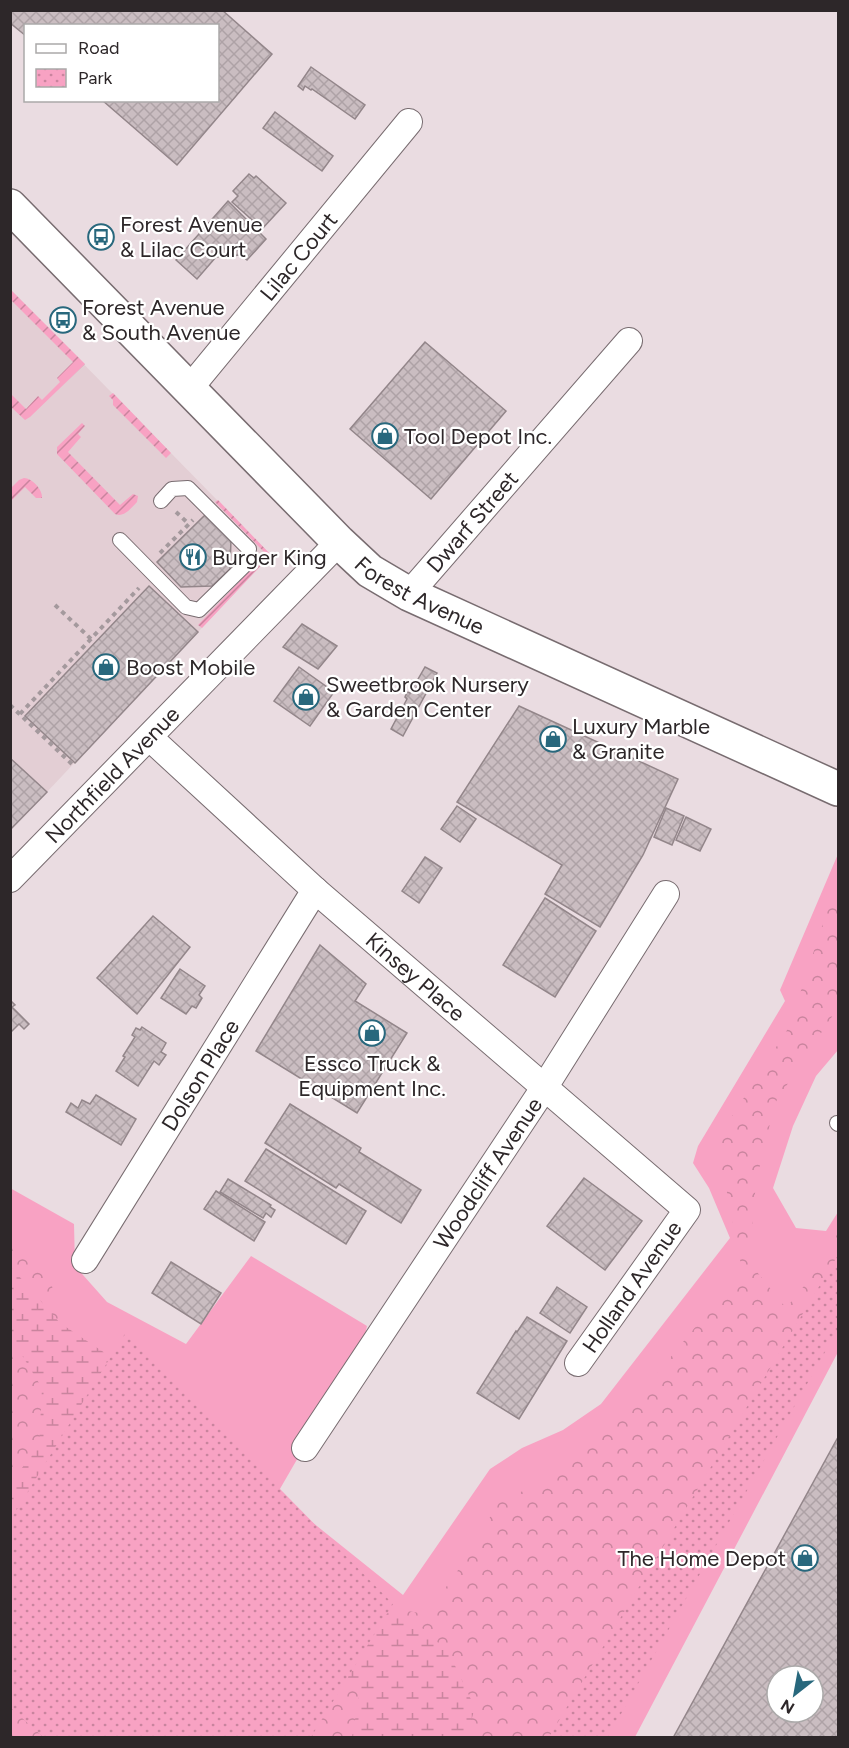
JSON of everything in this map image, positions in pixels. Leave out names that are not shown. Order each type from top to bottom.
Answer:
[{"type":"main road","name":"Forest Avenue","points":[[10,206],[370,571],[409,594],[838,789]]},
{"type":"street","name":"Lilac Court","points":[[189,389],[409,122]]},
{"type":"street","name":"Dwarf Street","points":[[409,594],[629,341]]},
{"type":"street","name":"Northfield Avenue","points":[[10,879],[339,542]]},
{"type":"street","name":"Kinsey Place","points":[[150,738],[315,890],[687,1210]]},
{"type":"street","name":"Dolson Place","points":[[85,1260],[315,890]]},
{"type":"street","name":"Woodcliff Avenue","points":[[304,1448],[544,1088],[666,894]]},
{"type":"street","name":"Holland Avenue","points":[[578,1363],[687,1210]]},
{"type":"lane","points":[[120,540],[186,607],[199,610],[246,564],[249,549],[188,488],[172,489],[161,501]]},
{"type":"path","points":[[155,558],[196,518]]},
{"type":"path","points":[[20,714],[139,588]]},
{"type":"path","points":[[55,605],[91,639]]},
{"type":"path","points":[[10,705],[75,767]]},
{"type":"shaded area","points":[[10,289],[271,555],[11,830],[10,830]]},
{"type":"green space","points":[[10,289],[85,364],[25,420],[11,407],[11,394],[26,409],[38,396],[42,400],[60,382],[57,378],[73,362],[11,300]]},
{"type":"green space","points":[[113,393],[171,453],[166,458],[113,405],[113,400],[109,396]]},
{"type":"green space","points":[[82,423],[85,426],[78,434],[81,437],[68,452],[120,505],[133,494],[138,496],[137,502],[124,514],[115,514],[57,454],[57,447]]},
{"type":"green space","points":[[24,478],[36,485],[41,491],[42,498],[36,498],[25,487],[11,501],[11,488]]},
{"type":"green space","points":[[218,500],[271,555],[202,628],[198,625],[266,554],[215,502]]},
{"type":"green space","points":[[838,854],[838,1050],[816,1076],[793,1126],[773,1188],[796,1228],[826,1231],[838,1212],[838,1352],[635,1737],[11,1737],[10,1188],[74,1224],[75,1266],[107,1302],[186,1344],[251,1256],[367,1326],[362,1347],[277,1494],[403,1595],[490,1469],[522,1448],[563,1430],[601,1404],[730,1238],[709,1188],[693,1163],[698,1146],[785,1001],[780,990]]},
{"type":"green space","points":[[838,897],[838,1004],[775,1103],[756,1182],[749,1262],[786,1308],[813,1275],[838,1233],[838,1304],[591,1737],[11,1737],[10,1246],[50,1277],[64,1341],[364,1604],[426,1614],[455,1575],[501,1499],[554,1480],[624,1414],[742,1270],[715,1143],[789,1027],[827,911]]},
{"type":"green space","points":[[838,1255],[838,1329],[608,1737],[549,1737]]},
{"type":"green space","points":[[11,1267],[60,1323],[174,1399],[320,1564],[425,1630],[450,1655],[475,1708],[466,1737],[352,1737],[359,1696],[313,1618],[11,1522],[11,1482],[39,1446],[42,1388],[11,1337]]},
{"type":"green space","points":[[126,1332],[393,1604],[311,1737],[43,1737],[11,1708],[11,1519]]},
{"type":"building","points":[[10,10],[222,10],[272,54],[177,165],[104,102],[219,102],[219,24],[24,24],[24,34],[10,23]]},
{"type":"building","points":[[311,67],[365,105],[355,119],[312,89],[305,86],[303,90],[298,86]]},
{"type":"building","points":[[275,112],[333,156],[322,171],[263,128]]},
{"type":"building","points":[[249,174],[254,178],[256,176],[286,203],[262,229],[232,202],[238,196],[233,191]]},
{"type":"building","points":[[228,201],[266,239],[247,260],[241,255],[216,257],[197,279],[176,260]]},
{"type":"building","points":[[425,342],[506,411],[431,499],[350,429]]},
{"type":"building","points":[[206,514],[231,539],[230,569],[212,586],[181,587],[157,562]]},
{"type":"building","points":[[149,586],[198,632],[75,763],[25,716]]},
{"type":"building","points":[[302,624],[337,646],[318,669],[283,647]]},
{"type":"building","points":[[299,667],[334,692],[310,726],[274,701]]},
{"type":"building","points":[[425,667],[437,673],[403,736],[391,729],[407,699],[405,697],[407,692],[410,693]]},
{"type":"building","points":[[519,706],[678,779],[643,855],[600,927],[545,894],[562,865],[457,802]]},
{"type":"building","points":[[10,758],[47,792],[10,830]]},
{"type":"building","points":[[457,806],[476,819],[460,842],[441,829]]},
{"type":"building","points":[[666,808],[684,816],[672,845],[654,837]]},
{"type":"building","points":[[686,817],[711,829],[700,851],[676,840]]},
{"type":"building","points":[[425,857],[442,868],[419,903],[402,891]]},
{"type":"building","points":[[545,898],[596,931],[555,997],[503,965]]},
{"type":"building","points":[[153,916],[190,947],[137,1014],[97,978]]},
{"type":"building","points":[[320,945],[366,984],[355,1001],[407,1033],[357,1113],[256,1051]]},
{"type":"building","points":[[180,969],[205,986],[199,995],[202,998],[196,1008],[192,1006],[186,1014],[161,998]]},
{"type":"building","points":[[10,1000],[15,1005],[12,1007],[29,1024],[24,1029],[19,1024],[10,1033]]},
{"type":"building","points":[[142,1027],[166,1043],[161,1052],[166,1055],[159,1065],[154,1061],[138,1086],[116,1071],[135,1037],[132,1035],[136,1028],[140,1030]]},
{"type":"building","points":[[96,1095],[136,1119],[121,1145],[66,1112],[71,1103],[78,1108],[82,1100],[90,1104]]},
{"type":"building","points":[[290,1104],[361,1148],[359,1152],[421,1190],[401,1223],[339,1184],[336,1188],[265,1143]]},
{"type":"building","points":[[266,1149],[366,1211],[346,1244],[245,1181]]},
{"type":"building","points":[[584,1178],[642,1221],[605,1270],[547,1226]]},
{"type":"building","points":[[228,1179],[271,1205],[270,1207],[275,1210],[271,1217],[266,1213],[263,1218],[220,1192]]},
{"type":"building","points":[[216,1191],[265,1222],[254,1241],[204,1209]]},
{"type":"building","points":[[171,1262],[221,1293],[201,1324],[152,1293]]},
{"type":"building","points":[[557,1287],[587,1307],[570,1333],[540,1313]]},
{"type":"building","points":[[527,1317],[567,1341],[519,1419],[477,1393]]},
{"type":"building","name":"The Home Depot","points":[[837,1439],[838,1440],[838,1738],[673,1738]]},
{"type":"place","name":"Forest Avenue & Lilac Court","points":[[101,237]]},
{"type":"place","name":"Forest Avenue & South Avenue","points":[[63,320]]},
{"type":"place","name":"Tool Depot Inc.","points":[[385,436]]},
{"type":"place","name":"Burger King","points":[[193,557]]},
{"type":"place","name":"Boost Mobile","points":[[106,667]]},
{"type":"place","name":"Sweetbrook Nursery & Garden Center","points":[[306,697]]},
{"type":"place","name":"Luxury Marble & Granite","points":[[553,739]]},
{"type":"place","name":"Essco Truck & Equipment Inc.","points":[[372,1033]]},
{"type":"place","name":"The Home Depot","points":[[805,1558]]}]
